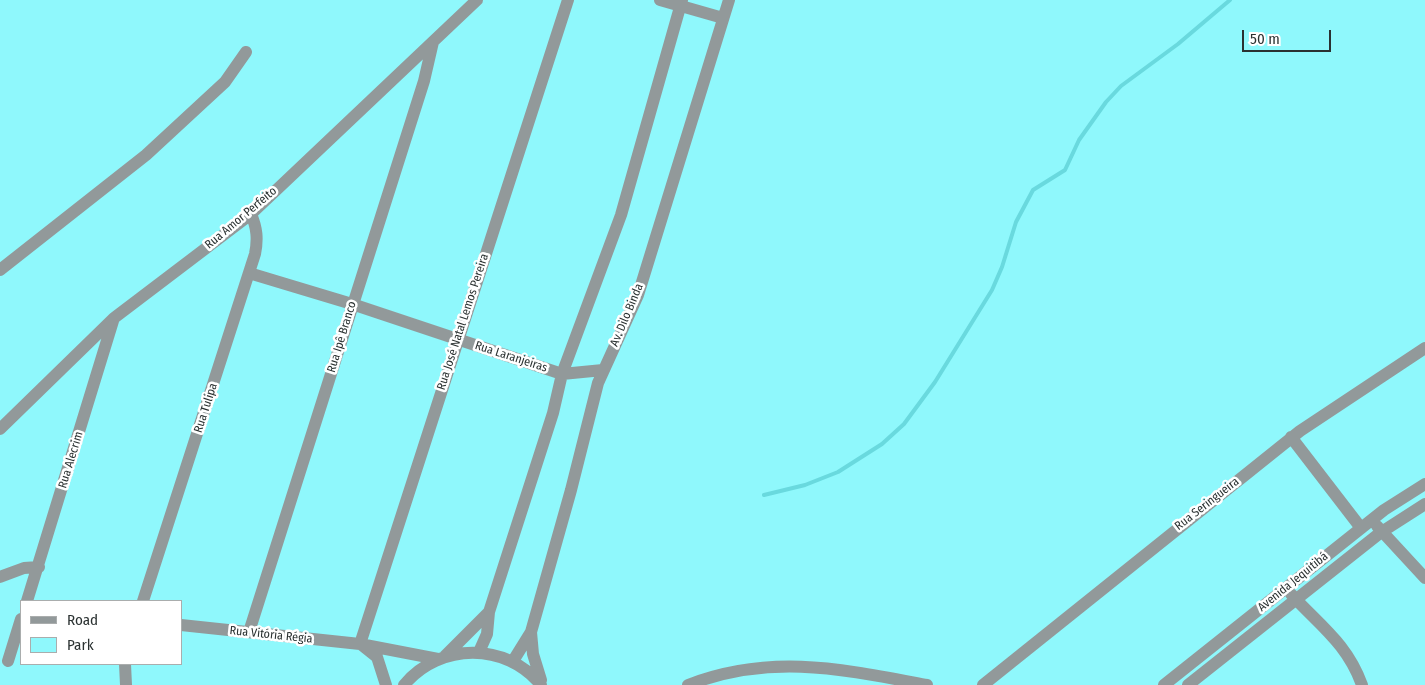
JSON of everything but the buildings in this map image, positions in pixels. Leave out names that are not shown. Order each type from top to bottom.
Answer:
[{"type":"street","name":"Rua Amor Perfeito","points":[[0,429],[114,318],[251,214],[477,0]]},
{"type":"street","name":"Rua José Natal Lemos Pereira","points":[[360,644],[568,0]]},
{"type":"street","points":[[660,0],[681,3],[723,18]]},
{"type":"street","name":"Av. Dilo Binda","points":[[531,632],[602,370],[638,294],[730,0]]},
{"type":"street","points":[[479,652],[487,634],[489,612],[553,413],[562,374],[621,215],[681,3]]},
{"type":"street","name":"Rua Ipê Branco","points":[[249,632],[424,81],[433,42]]},
{"type":"street","points":[[0,270],[146,155],[225,82],[246,52]]},
{"type":"street","name":"Rua Tulipa","points":[[144,600],[249,274],[258,240],[256,224],[251,214]]},
{"type":"street","name":"Rua Laranjeiras","points":[[249,274],[352,304],[562,374],[602,370]]},
{"type":"street","name":"Rua Alecrim","points":[[27,600],[114,318]]},
{"type":"street","name":"Rua Seringueira","points":[[983,685],[996,679],[1291,437],[1425,348]]},
{"type":"street","points":[[1291,437],[1361,528],[1372,527],[1382,532]]},
{"type":"street","name":"Avenida Jequitibá","points":[[1164,685],[1361,528],[1425,484]]},
{"type":"street","name":"Avenida Jequitibá","points":[[1188,685],[1382,532],[1425,504]]},
{"type":"street","points":[[1372,520],[1425,578]]},
{"type":"street","points":[[0,577],[24,568],[39,567]]},
{"type":"street","points":[[1286,588],[1339,642],[1351,660],[1362,685]]},
{"type":"street","points":[[404,685],[415,674],[441,658],[489,612]]},
{"type":"street","points":[[8,661],[20,622]]},
{"type":"street","name":"Rua Vitória Régia","points":[[182,625],[360,644],[441,658]]},
{"type":"street","points":[[512,661],[531,632]]},
{"type":"street","points":[[531,632],[531,644],[536,669],[542,685]]},
{"type":"street","points":[[360,644],[378,657],[386,685]]},
{"type":"street","points":[[441,658],[479,652],[512,661],[528,671],[542,685]]},
{"type":"street","points":[[125,665],[126,685]]},
{"type":"street","points":[[688,685],[715,675],[770,666],[840,668],[926,685]]},
{"type":"green space","points":[[0,0],[1425,0],[1425,685],[0,685]]},
{"type":"waterway","points":[[764,495],[805,485],[838,472],[882,444],[904,424],[935,382],[992,290],[1002,267],[1016,222],[1033,190],[1065,170],[1079,140],[1106,102],[1121,86],[1178,44],[1230,0]]}]
